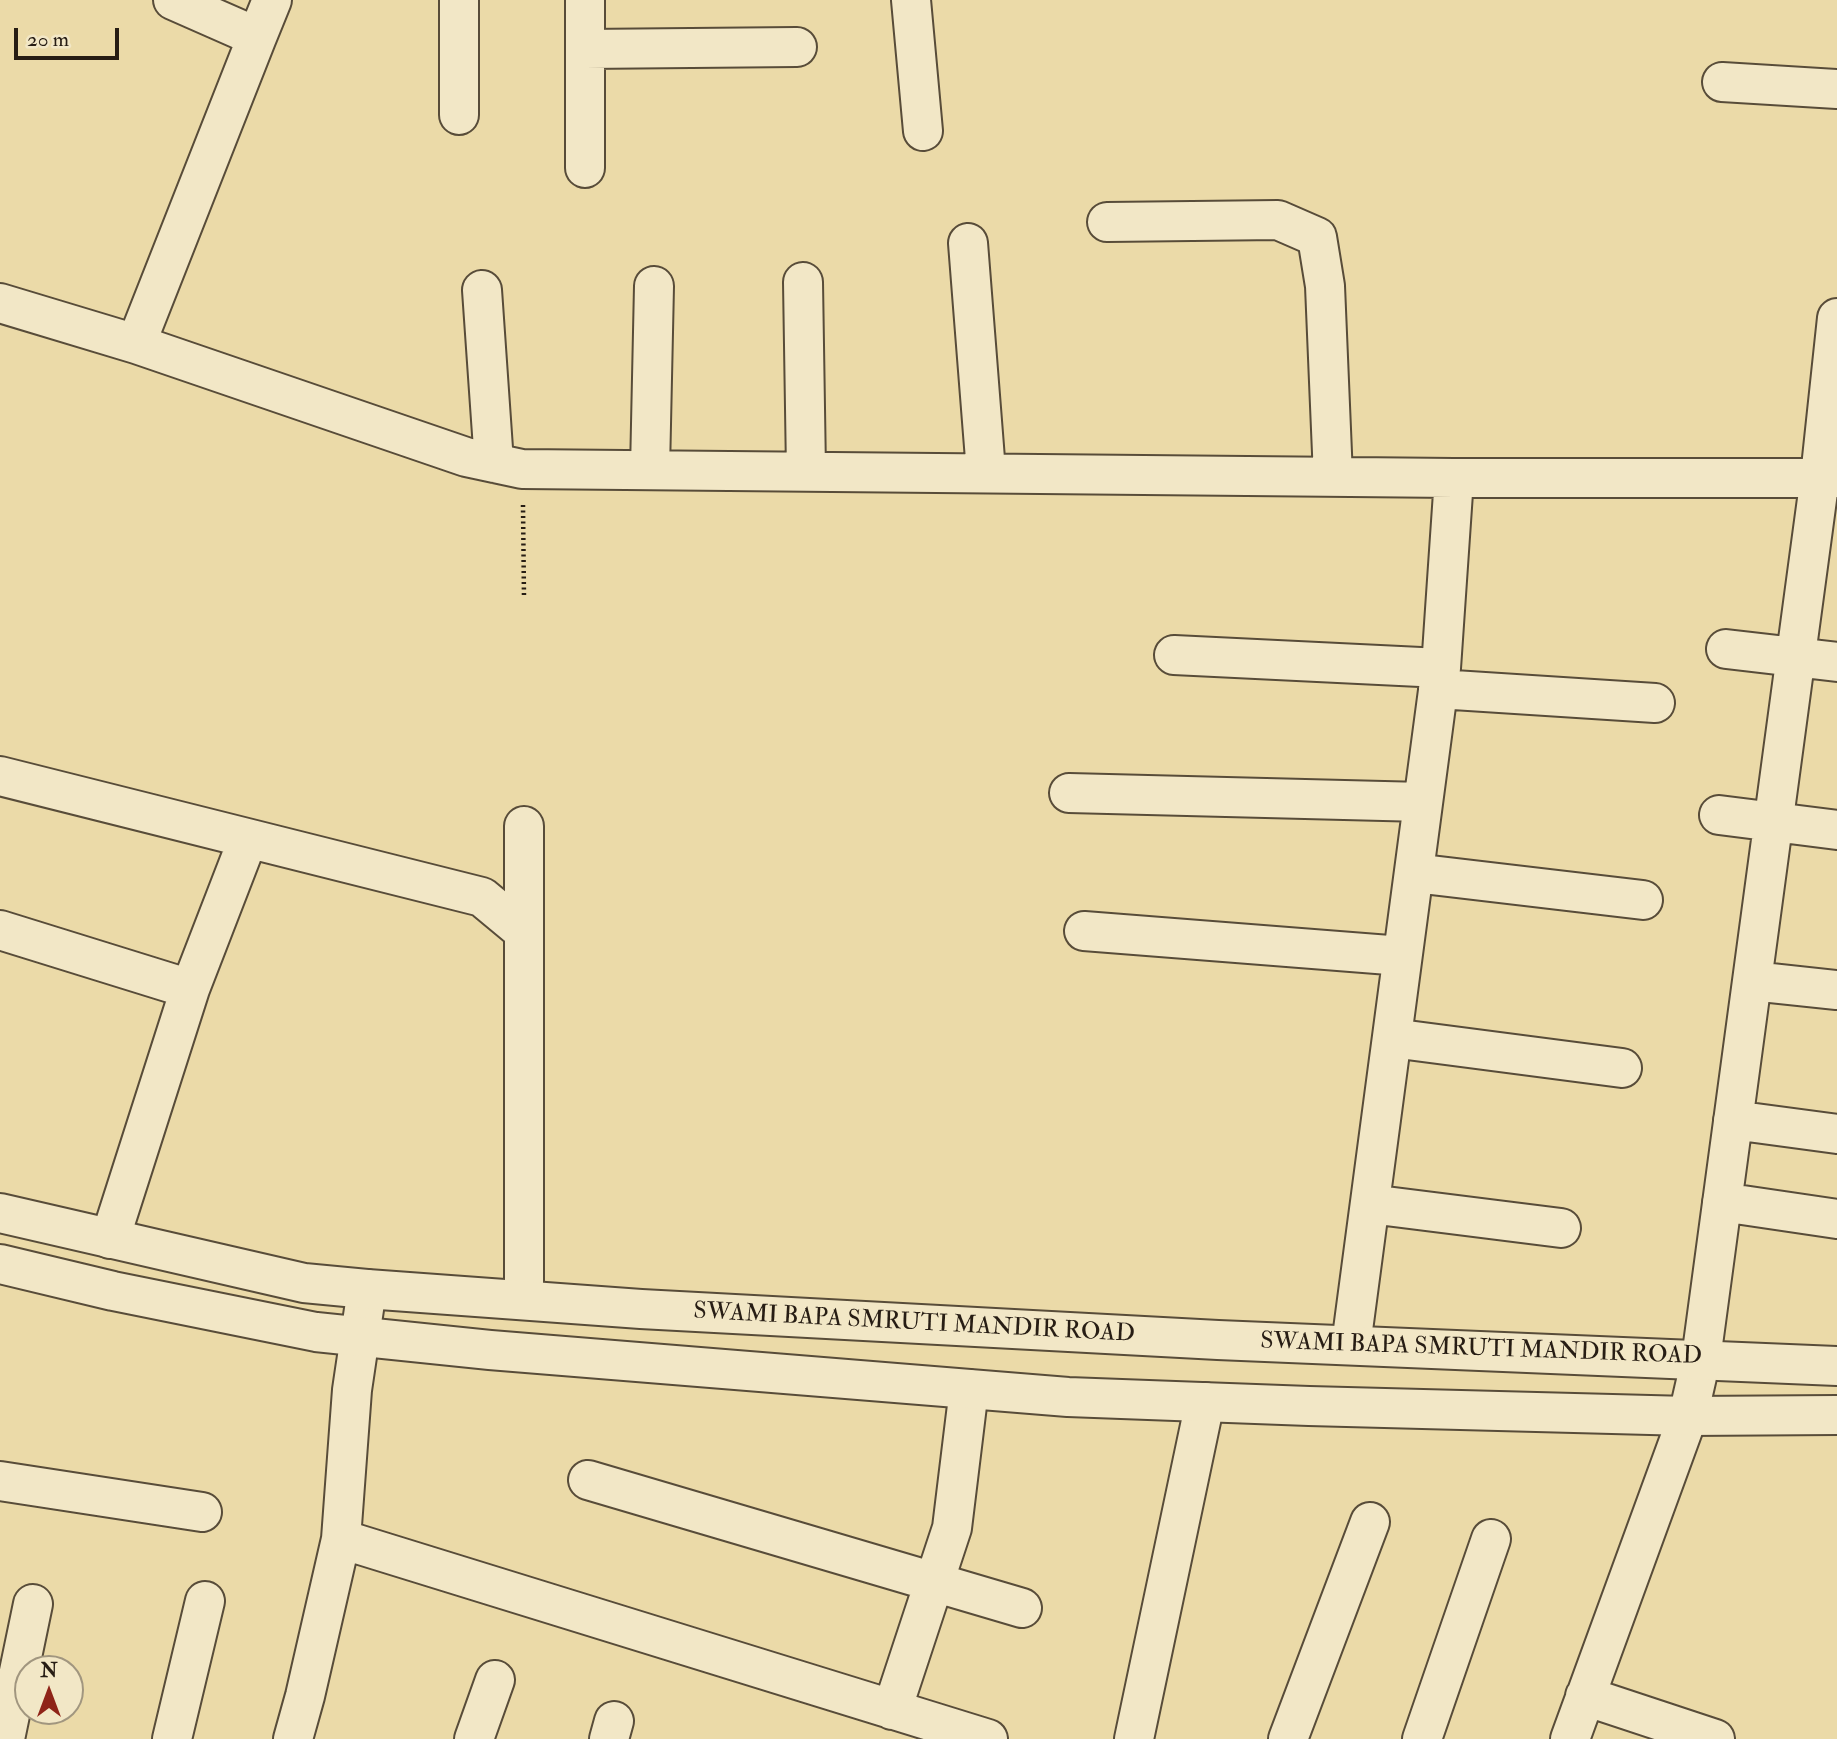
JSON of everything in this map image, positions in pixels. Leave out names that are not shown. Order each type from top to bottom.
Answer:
[{"type":"street","points":[[173,0],[257,37]]},
{"type":"street","points":[[136,344],[272,0]]},
{"type":"street","points":[[459,0],[459,115]]},
{"type":"street","points":[[584,0],[585,168]]},
{"type":"street","points":[[911,0],[923,131]]},
{"type":"street","points":[[585,49],[797,47]]},
{"type":"street","points":[[1722,82],[1837,89]]},
{"type":"street","points":[[1107,222],[1279,220],[1317,237],[1325,286],[1334,477]]},
{"type":"street","points":[[968,243],[986,472]]},
{"type":"street","points":[[803,282],[806,471]]},
{"type":"street","points":[[650,470],[654,286]]},
{"type":"street","points":[[482,290],[508,466]]},
{"type":"street","points":[[0,303],[136,344],[466,457],[508,466],[650,470],[1334,477],[1828,477]]},
{"type":"street","points":[[1570,1739],[1688,1416],[1700,1359],[1796,657],[1828,477],[1837,318]]},
{"type":"street","points":[[1351,1345],[1439,678],[1454,478]]},
{"type":"street","points":[[1726,649],[1837,662]]},
{"type":"street","points":[[1174,655],[1439,678],[1655,703]]},
{"type":"street","points":[[0,776],[482,897],[523,931]]},
{"type":"street","points":[[1069,793],[1423,802]]},
{"type":"street","points":[[1719,815],[1837,830]]},
{"type":"street","points":[[524,826],[524,1300]]},
{"type":"street","points":[[110,1239],[190,989],[248,839]]},
{"type":"street","points":[[1414,873],[1643,900]]},
{"type":"street","points":[[0,930],[190,989]]},
{"type":"street","points":[[1084,931],[1402,956]]},
{"type":"street","points":[[1752,981],[1837,990]]},
{"type":"street","points":[[1392,1038],[1622,1068]]},
{"type":"street","points":[[1733,1120],[1837,1134]]},
{"type":"street","points":[[1722,1202],[1837,1219]]},
{"type":"street","points":[[1370,1204],[1561,1227]]},
{"type":"street","name":"SWAMI BAPA SMRUTI MANDIR ROAD","points":[[0,1213],[304,1283],[368,1289],[668,1311],[1217,1340],[1837,1366]]},
{"type":"street","points":[[0,1264],[113,1291],[316,1332],[490,1350],[1068,1397],[1688,1416],[1837,1415]]},
{"type":"street","points":[[292,1739],[306,1696],[341,1539],[352,1390],[368,1289]]},
{"type":"street","points":[[892,1710],[952,1528],[969,1389]]},
{"type":"street","points":[[1134,1739],[1205,1402]]},
{"type":"street","points":[[0,1480],[202,1512]]},
{"type":"street","points":[[588,1480],[1022,1608]]},
{"type":"street","points":[[1288,1739],[1370,1522]]},
{"type":"street","points":[[341,1539],[988,1739]]},
{"type":"street","points":[[1422,1739],[1491,1539]]},
{"type":"street","points":[[172,1739],[205,1601]]},
{"type":"street","points":[[5,1739],[33,1604]]},
{"type":"street","points":[[474,1739],[495,1681]]},
{"type":"street","points":[[1585,1696],[1715,1739]]},
{"type":"path","points":[[508,466],[524,598]]}]
